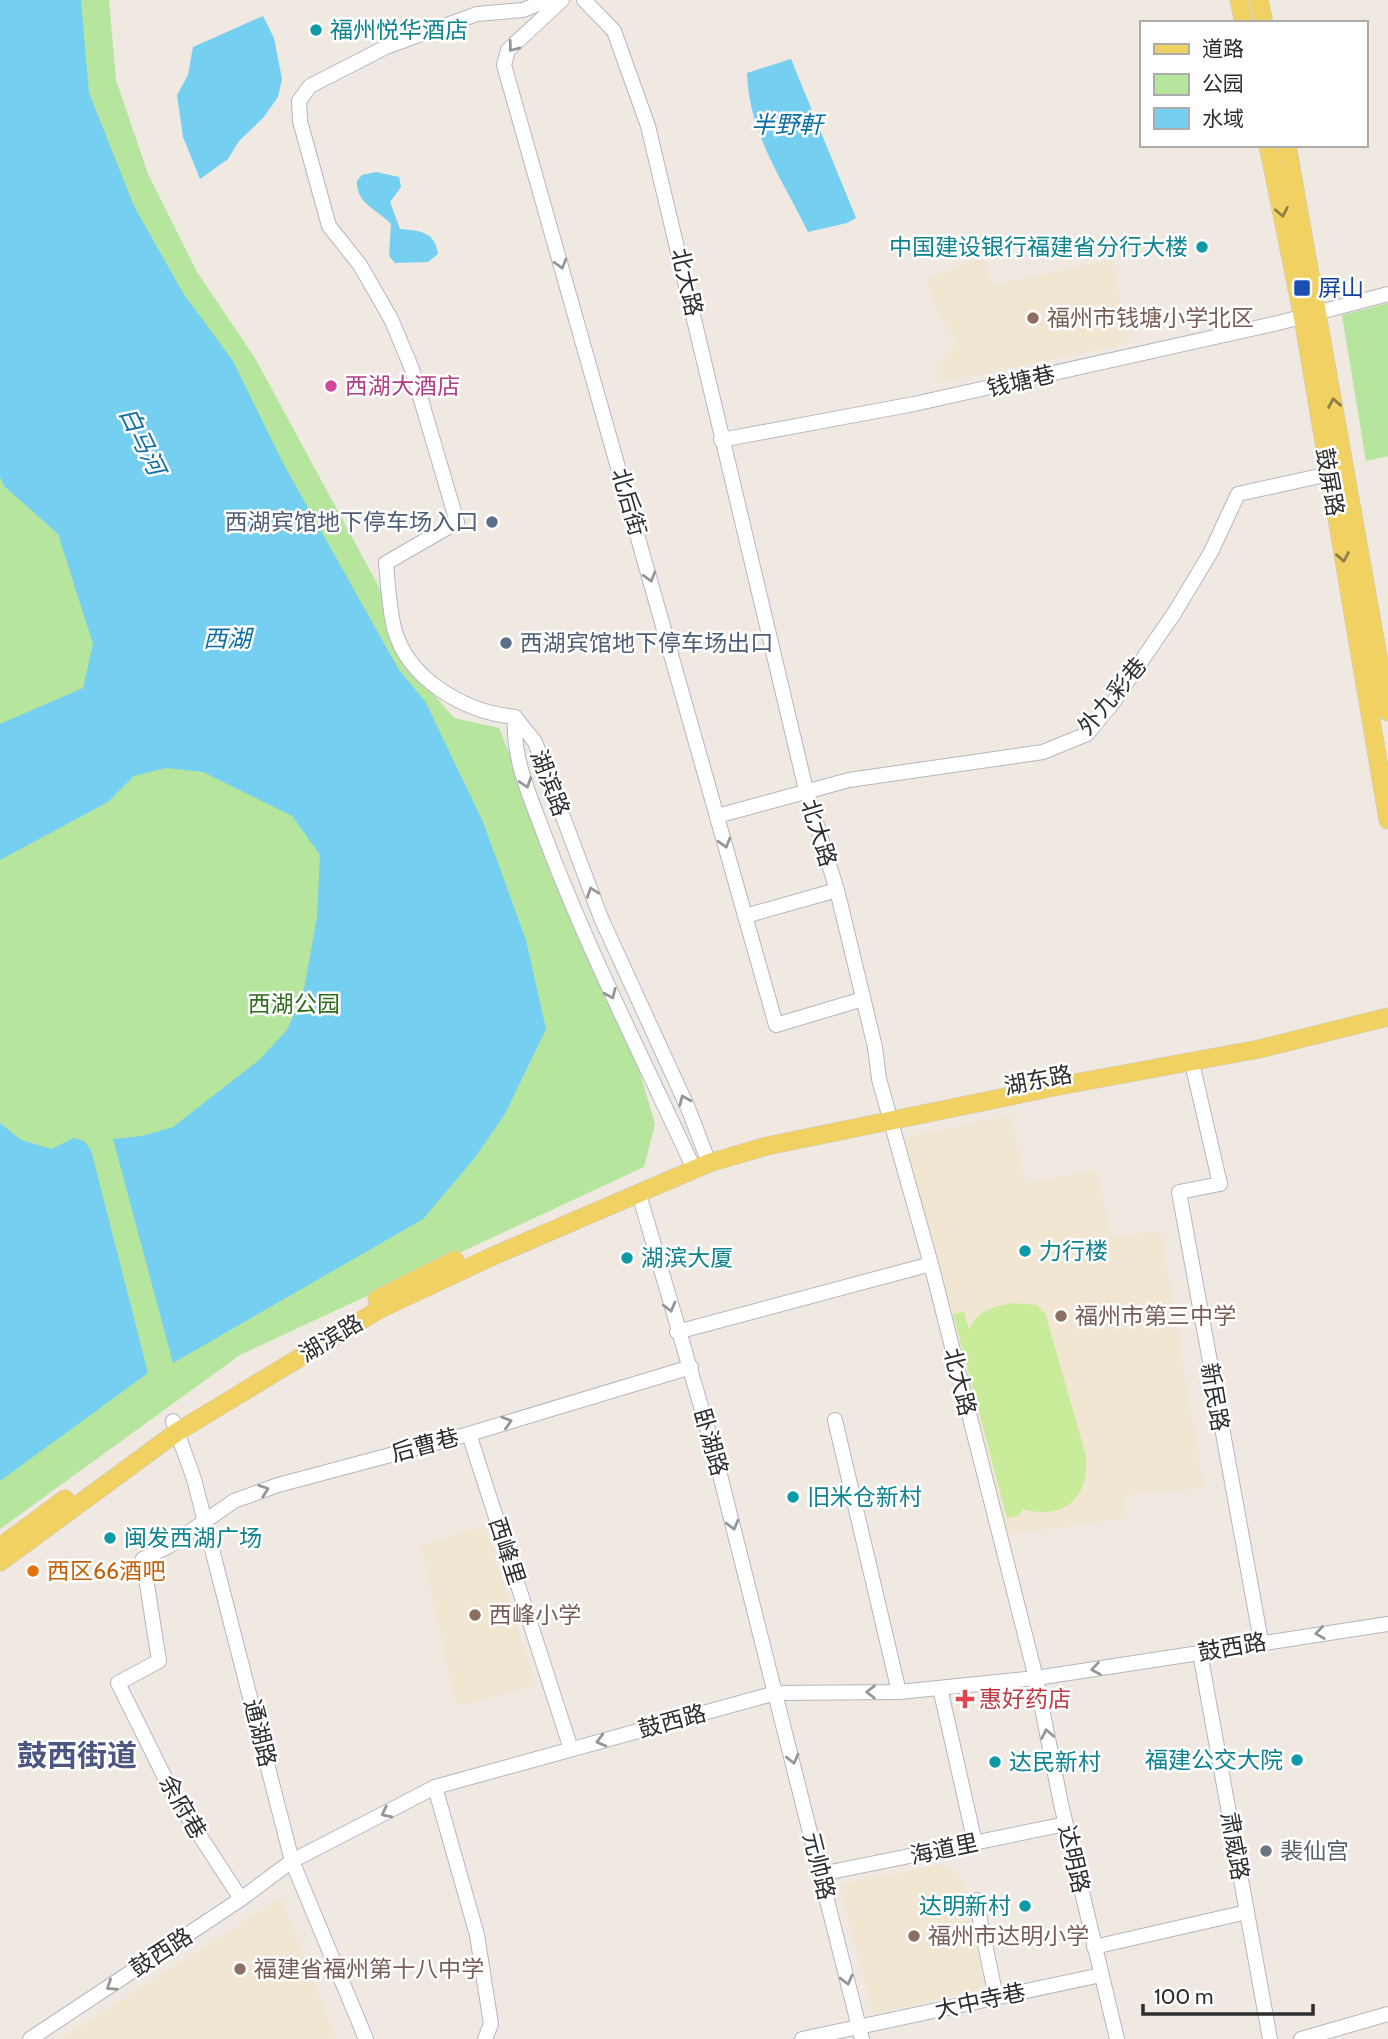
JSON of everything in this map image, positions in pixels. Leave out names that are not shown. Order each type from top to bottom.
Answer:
[{"type":"main road","points":[[1239,0],[1244,21]]},
{"type":"main road","points":[[1259,0],[1264,21]]},
{"type":"main road","name":"鼓屏路","points":[[1269,147],[1311,316],[1388,712]]},
{"type":"main road","name":"鼓屏路","points":[[1287,147],[1311,316],[1329,474],[1388,820]]},
{"type":"main road","name":"湖东路","points":[[699,1161],[890,1114],[1258,1039],[1388,1006]]},
{"type":"main road","name":"湖东路","points":[[890,1114],[1192,1063],[1388,1017]]},
{"type":"main road","name":"湖滨路","points":[[0,1562],[175,1427],[380,1309],[639,1194],[699,1161]]},
{"type":"main road","name":"湖滨路","points":[[0,1547],[175,1427],[402,1284],[699,1161]]},
{"type":"street","points":[[515,717],[491,713],[445,694],[414,666],[394,629],[386,563],[457,522],[412,369],[391,320],[360,265],[329,226],[300,121],[299,101],[310,86],[386,47],[477,14],[523,10],[548,0]]},
{"type":"street","name":"北后街","points":[[562,0],[508,50],[504,65],[776,1025],[863,999]]},
{"type":"street","name":"北大路","points":[[584,0],[596,9],[614,31],[648,126],[693,306],[721,440],[806,790],[837,890],[879,1079],[931,1264],[1036,1678]]},
{"type":"street","name":"钱塘巷","points":[[721,440],[914,404],[1311,316],[1388,294]]},
{"type":"street","name":"外九彩巷","points":[[717,816],[849,780],[1043,752],[1087,734],[1119,694],[1175,612],[1211,552],[1238,494],[1329,474]]},
{"type":"street","name":"湖滨路","points":[[515,717],[535,742],[601,918],[688,1108],[699,1161]]},
{"type":"street","name":"湖滨路","points":[[515,717],[514,746],[553,858],[614,1001],[699,1161]]},
{"type":"street","points":[[745,916],[837,890]]},
{"type":"street","name":"新民路","points":[[1192,1063],[1220,1184],[1179,1192],[1261,1641]]},
{"type":"street","name":"卧湖路","points":[[639,1194],[677,1332],[691,1367],[776,1693]]},
{"type":"street","points":[[677,1332],[931,1264]]},
{"type":"street","name":"后曹巷","points":[[169,1546],[234,1501],[278,1485],[469,1434],[691,1367]]},
{"type":"street","points":[[835,1420],[899,1692]]},
{"type":"street","name":"通湖路","points":[[175,1427],[194,1479],[292,1861],[366,2039]]},
{"type":"street","name":"西峰里","points":[[469,1434],[570,1749]]},
{"type":"street","name":"余府巷","points":[[169,1546],[143,1559],[159,1661],[118,1683],[174,1796],[241,1899]]},
{"type":"street","name":"鼓西路","points":[[30,2039],[241,1899],[292,1861],[435,1787],[776,1693],[899,1692],[1036,1678],[1261,1641],[1388,1624]]},
{"type":"street","name":"肃威路","points":[[1200,1653],[1270,2039]]},
{"type":"street","name":"达明路","points":[[1036,1678],[1066,1824],[1117,2039]]},
{"type":"street","points":[[940,1688],[975,1843]]},
{"type":"street","name":"元帅路","points":[[776,1693],[860,2033]]},
{"type":"street","points":[[435,1787],[477,1935],[491,2024],[485,2039]]},
{"type":"street","name":"海道里","points":[[821,1874],[1066,1824]]},
{"type":"street","points":[[976,1900],[996,1997]]},
{"type":"street","points":[[1094,1947],[1247,1912]]},
{"type":"street","name":"大中寺巷","points":[[802,2039],[860,2033],[996,1997],[1101,1975]]},
{"type":"street","points":[[1301,2039],[1388,2014]]},
{"type":"shaded area","name":"福州市钱塘小学北区","points":[[983,256],[993,286],[1112,259],[1128,344],[937,383],[937,364],[957,342],[938,313],[926,280]]},
{"type":"shaded area","name":"福州市第三中学","points":[[1011,1115],[1025,1183],[1096,1170],[1112,1237],[1161,1231],[1204,1488],[1125,1495],[1126,1518],[1004,1535],[899,1139]]},
{"type":"shaded area","name":"西峰小学","points":[[485,1526],[536,1685],[456,1706],[421,1545]]},
{"type":"shaded area","name":"福州市达明小学","points":[[938,1865],[950,1869],[964,1883],[985,1988],[873,2014],[840,1885]]},
{"type":"shaded area","name":"福建省福州第十八中学","points":[[281,1898],[336,2039],[61,2039]]},
{"type":"green space","name":"西湖公园","points":[[0,0],[109,0],[116,80],[148,174],[197,272],[255,358],[379,587],[404,660],[454,718],[499,728],[640,1073],[655,1124],[644,1167],[240,1355],[0,1529]]},
{"type":"green space","points":[[1388,303],[1388,456],[1366,461],[1342,315]]},
{"type":"green space","points":[[1013,1303],[1036,1305],[1045,1313],[1086,1456],[1086,1471],[1078,1495],[1071,1503],[1051,1511],[1022,1509],[1020,1515],[1007,1518],[953,1314],[964,1312],[969,1330],[981,1314]]},
{"type":"water","name":"西湖","points":[[0,0],[81,0],[89,93],[134,206],[183,293],[233,361],[283,463],[399,670],[425,701],[483,822],[526,940],[546,1029],[505,1114],[473,1160],[423,1219],[173,1363],[113,1139],[142,1136],[173,1127],[259,1060],[287,1030],[303,995],[317,917],[320,855],[292,816],[203,772],[166,768],[134,776],[108,802],[0,860],[0,724],[83,688],[93,644],[58,534],[4,486],[0,477]]},
{"type":"water","points":[[263,16],[274,38],[282,79],[278,97],[263,118],[239,141],[228,159],[200,179],[183,137],[177,95],[188,75],[193,47]]},
{"type":"water","name":"半野軒","points":[[791,59],[856,218],[847,223],[808,232],[768,155],[749,95],[747,73]]},
{"type":"water","points":[[376,172],[399,177],[401,187],[390,202],[400,229],[420,232],[434,241],[438,254],[428,262],[395,263],[389,256],[391,224],[368,206],[358,189],[357,181],[362,175]]},
{"type":"water","points":[[0,1123],[21,1140],[51,1149],[74,1138],[84,1141],[91,1150],[148,1373],[0,1481]]},
{"type":"place","name":"福州悦华酒店","points":[[316,30]]},
{"type":"place","name":"中国建设银行福建省分行大楼","points":[[1202,247]]},
{"type":"place","name":"屏山","points":[[1302,288]]},
{"type":"place","name":"福州市钱塘小学北区","points":[[1033,318]]},
{"type":"place","name":"西湖大酒店","points":[[331,386]]},
{"type":"place","name":"西湖宾馆地下停车场入口","points":[[492,522]]},
{"type":"place","name":"西湖宾馆地下停车场出口","points":[[506,643]]},
{"type":"place","name":"力行楼","points":[[1025,1251]]},
{"type":"place","name":"湖滨大厦","points":[[627,1258]]},
{"type":"place","name":"福州市第三中学","points":[[1061,1316]]},
{"type":"place","name":"旧米仓新村","points":[[793,1497]]},
{"type":"place","name":"闽发西湖广场","points":[[110,1538]]},
{"type":"place","name":"西区66酒吧","points":[[33,1571]]},
{"type":"place","name":"西峰小学","points":[[475,1615]]},
{"type":"place","name":"惠好药店","points":[[965,1699]]},
{"type":"place","name":"福建公交大院","points":[[1297,1760]]},
{"type":"place","name":"达民新村","points":[[995,1762]]},
{"type":"place","name":"裴仙宫","points":[[1266,1851]]},
{"type":"place","name":"达明新村","points":[[1025,1906]]},
{"type":"place","name":"福州市达明小学","points":[[914,1936]]},
{"type":"place","name":"福建省福州第十八中学","points":[[240,1969]]},
{"type":"district","name":"鼓西街道","points":[[77,1756]]},
{"type":"water label","name":"白马河","points":[[142,441]]}]
